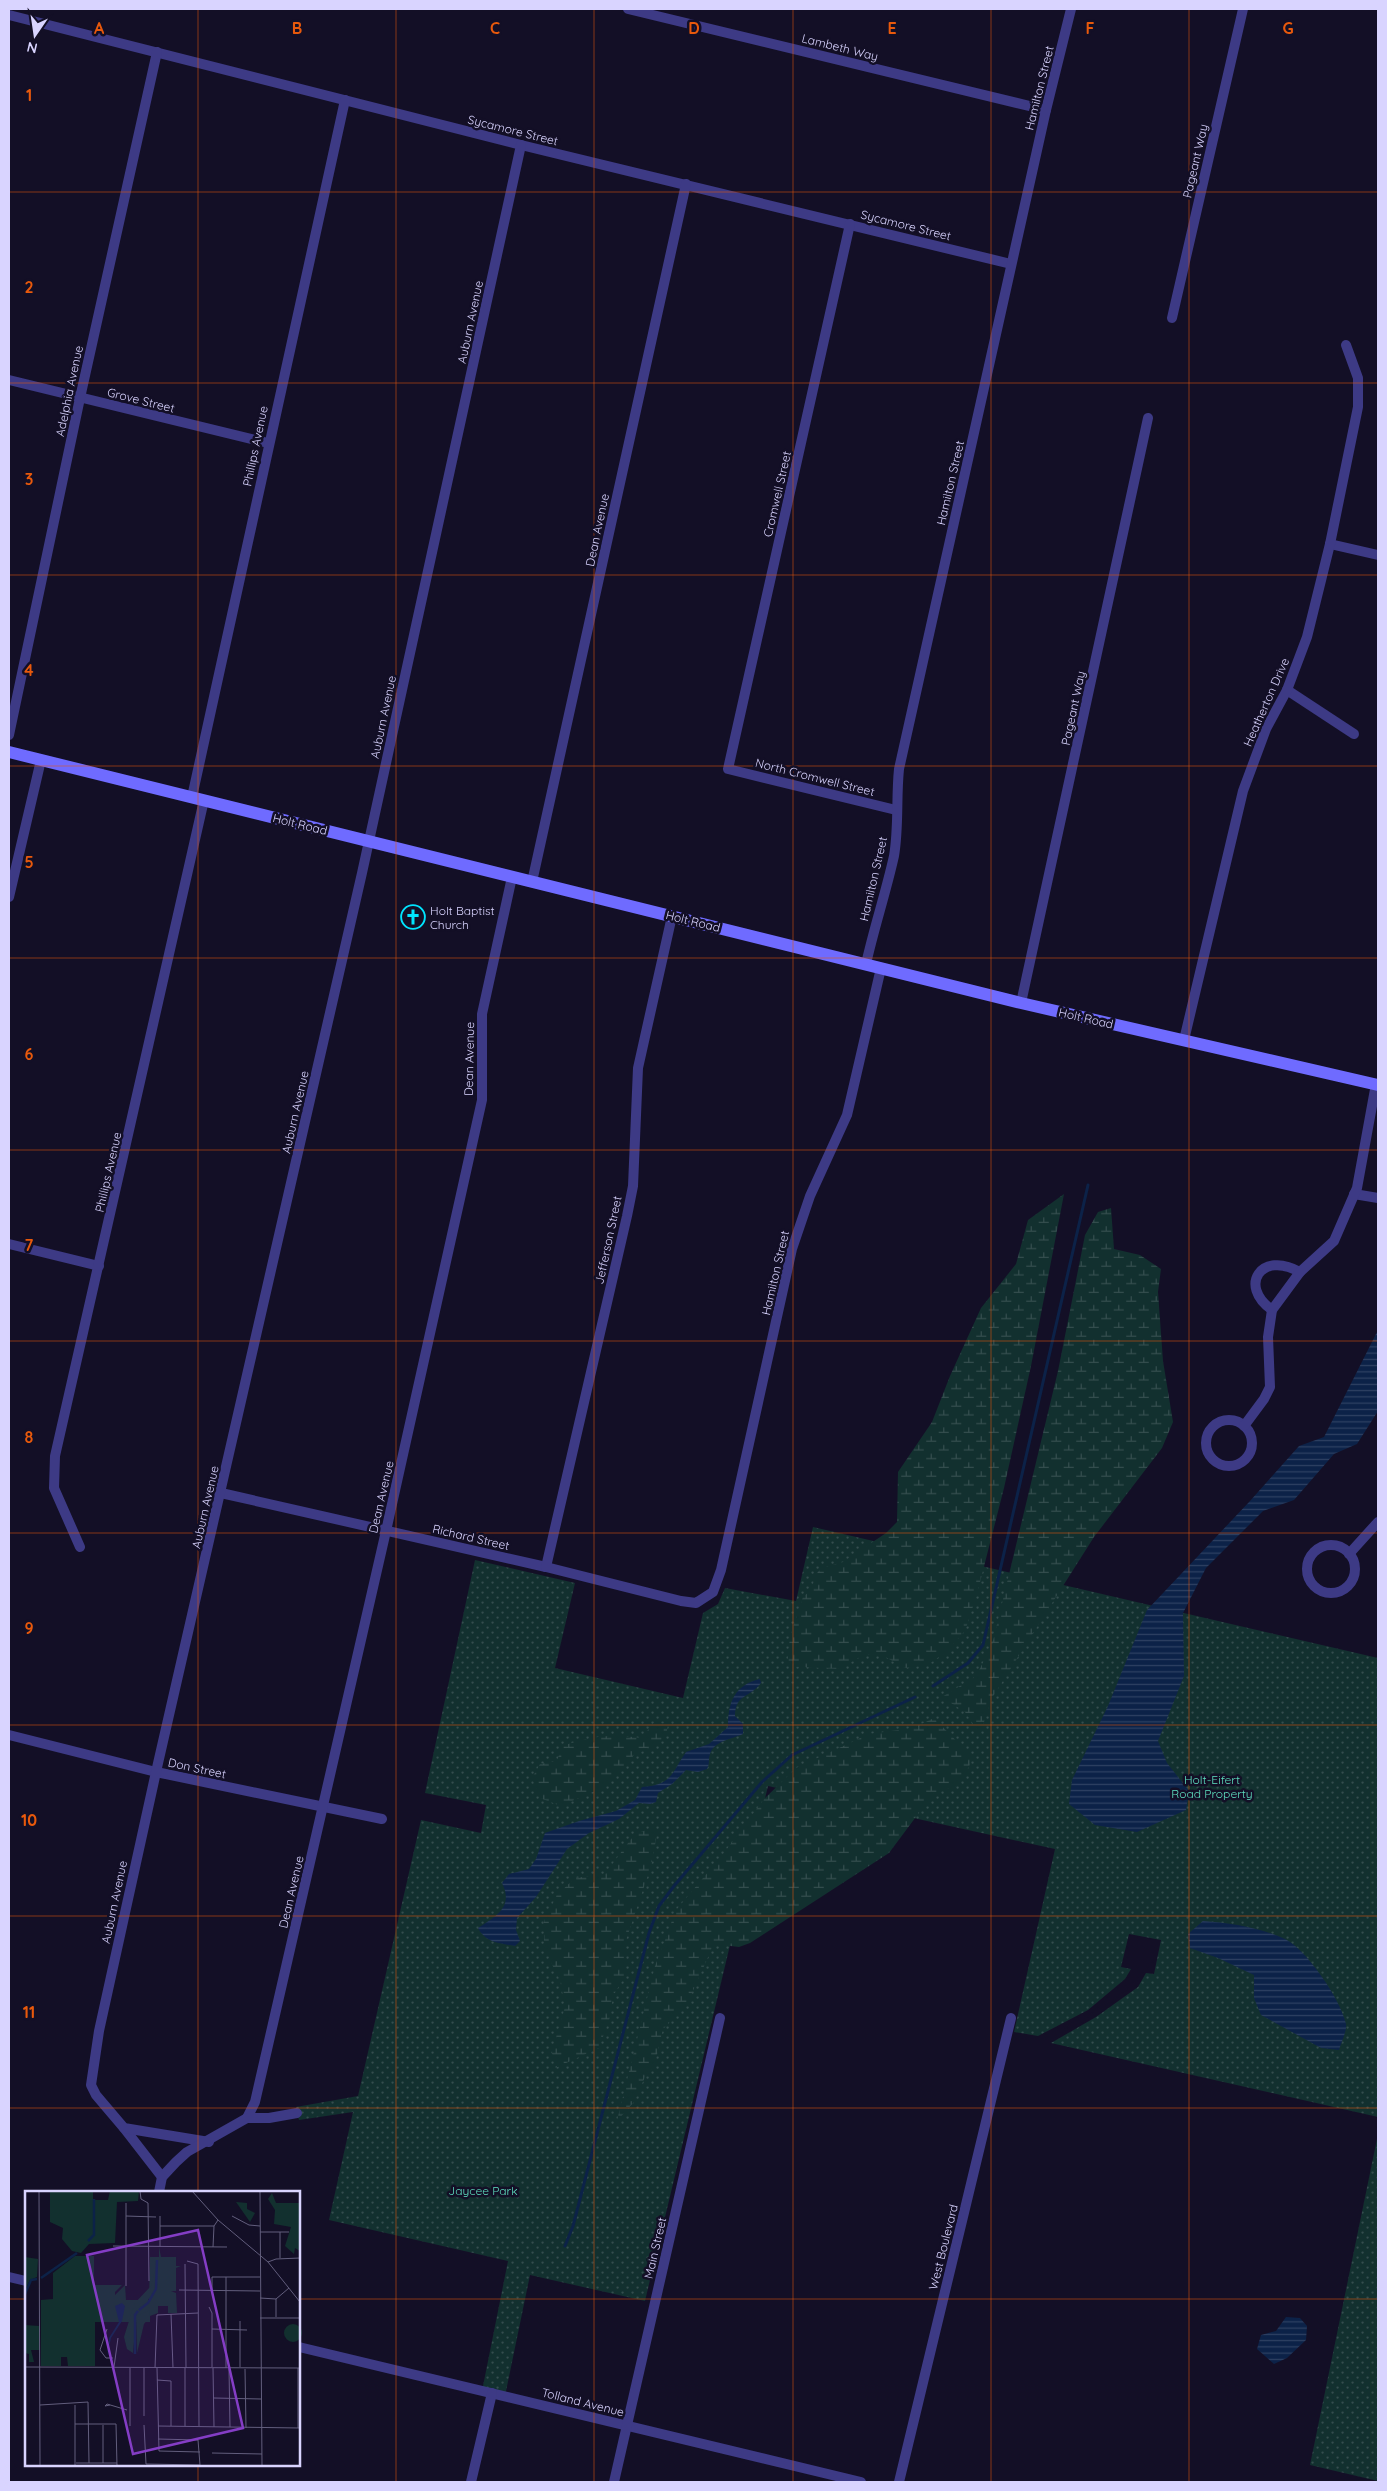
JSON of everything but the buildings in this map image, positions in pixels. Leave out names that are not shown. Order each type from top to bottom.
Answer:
[{"type":"main road","name":"Holt Road","points":[[9,752],[1021,1003],[1377,1084]]},
{"type":"street","name":"Lambeth Way","points":[[628,9],[1046,110]]},
{"type":"street","name":"Hamilton Street","points":[[866,964],[894,856],[899,769],[1011,264],[1071,9]]},
{"type":"street","name":"Pageant Way","points":[[1172,318],[1243,9]]},
{"type":"street","name":"Sycamore Street","points":[[9,14],[521,145],[1011,264]]},
{"type":"street","name":"Adelphia Avenue","points":[[9,735],[80,398],[158,52]]},
{"type":"street","name":"Phillips Avenue","points":[[80,1547],[54,1488],[55,1456],[99,1266],[198,799],[268,443],[345,100]]},
{"type":"street","name":"Auburn Avenue","points":[[124,2128],[96,2095],[90,2084],[99,2031],[156,1772],[369,841],[521,145]]},
{"type":"street","name":"Dean Avenue","points":[[532,882],[686,184]]},
{"type":"street","name":"Cromwell Street","points":[[728,769],[850,224]]},
{"type":"street","name":"Heatherton Drive","points":[[1184,1040],[1243,791],[1266,729],[1287,690],[1307,637],[1330,544],[1358,407],[1358,378],[1346,345]]},
{"type":"street","name":"Grove Street","points":[[9,380],[268,443]]},
{"type":"street","name":"Pageant Way","points":[[1021,1003],[1148,418]]},
{"type":"street","points":[[1330,544],[1378,555]]},
{"type":"street","points":[[1287,690],[1354,734]]},
{"type":"street","points":[[9,897],[41,760]]},
{"type":"street","name":"North Cromwell Street","points":[[728,769],[896,810]]},
{"type":"street","name":"Dean Avenue","points":[[248,2118],[256,2102],[482,1100],[482,1014],[512,877]]},
{"type":"street","name":"Jefferson Street","points":[[546,1567],[628,1216],[633,1186],[638,1068],[672,916]]},
{"type":"street","name":"Hamilton Street","points":[[712,1592],[721,1570],[792,1249],[810,1196],[847,1115],[881,968]]},
{"type":"street","points":[[1244,1426],[1264,1400],[1270,1387],[1268,1337],[1272,1310],[1300,1272],[1334,1241],[1354,1194],[1377,1084]]},
{"type":"street","points":[[1354,1194],[1378,1198]]},
{"type":"street","points":[[9,1244],[99,1266]]},
{"type":"street","points":[[1272,1310],[1257,1296],[1255,1288],[1257,1276],[1262,1269],[1281,1263],[1300,1272]]},
{"type":"street","points":[[1222,1422],[1237,1422],[1244,1426],[1252,1438],[1250,1452],[1246,1458],[1234,1466],[1226,1466],[1213,1460],[1206,1446],[1210,1431],[1222,1422]]},
{"type":"street","name":"Richard Street","points":[[221,1493],[546,1567],[682,1601],[696,1603],[712,1592]]},
{"type":"street","points":[[1349,1554],[1378,1522]]},
{"type":"street","points":[[1333,1546],[1341,1548],[1349,1554],[1355,1566],[1353,1580],[1349,1586],[1343,1590],[1331,1593],[1315,1587],[1308,1571],[1311,1557],[1318,1550],[1333,1546]]},
{"type":"street","name":"Don Street","points":[[9,1735],[156,1772],[382,1819]]},
{"type":"street","name":"Main Street","points":[[614,2482],[720,2018]]},
{"type":"street","name":"West Boulevard","points":[[899,2482],[1011,2018]]},
{"type":"street","points":[[158,2191],[162,2177],[187,2152],[209,2142],[248,2118],[269,2118],[297,2113]]},
{"type":"street","points":[[124,2128],[209,2142]]},
{"type":"street","points":[[124,2128],[162,2177]]},
{"type":"street","points":[[9,2277],[25,2281]]},
{"type":"street","name":"Tolland Avenue","points":[[300,2346],[861,2482]]},
{"type":"street","points":[[470,2482],[492,2393]]},
{"type":"green space","points":[[1064,1194],[1031,1366],[1004,1488],[977,1594],[965,1631],[945,1653],[927,1665],[905,1668],[880,1654],[864,1655],[838,1669],[787,1666],[790,1637],[803,1597],[812,1589],[815,1575],[822,1568],[843,1562],[886,1533],[897,1522],[898,1472],[932,1422],[950,1376],[981,1308],[1016,1264],[1028,1220]]},
{"type":"green space","points":[[1111,1208],[1114,1249],[1140,1255],[1161,1269],[1158,1292],[1163,1361],[1173,1422],[1162,1448],[1094,1537],[992,1698],[980,1734],[965,1712],[942,1697],[976,1676],[992,1645],[1058,1371],[1085,1235],[1098,1212]]},
{"type":"green space","name":"Holt-Eifert Road Property","points":[[813,1527],[1378,1658],[1378,2117],[1051,2043],[1096,2017],[1138,1987],[1146,1973],[1154,1974],[1161,1940],[1129,1934],[1121,1967],[1131,1969],[1125,1979],[1088,2010],[1038,2036],[1014,2032],[1055,1849],[768,1786],[645,2301],[530,2275],[505,2396],[482,2391],[508,2261],[329,2220],[353,2112],[299,2120],[296,2107],[358,2096],[421,1820],[481,1833],[486,1805],[425,1793],[475,1560],[575,1583],[555,1668],[683,1698],[703,1613],[718,1604],[725,1588],[796,1601]]},
{"type":"green space","points":[[934,1718],[972,1757],[969,1767],[956,1786],[933,1794],[889,1853],[750,1943],[739,1947],[714,1944],[686,2006],[663,2029],[654,2067],[645,2077],[634,2102],[617,2121],[655,1966],[677,1909],[724,1853],[764,1799],[796,1768],[869,1734],[913,1728]]},
{"type":"green space","points":[[654,1723],[668,1724],[666,1736],[656,1745],[634,1755],[620,1772],[599,1789],[561,1806],[540,1798],[532,1778],[540,1764],[557,1761],[562,1746],[601,1737],[641,1738]]},
{"type":"green space","points":[[649,1829],[658,1829],[651,1866],[624,1946],[624,1978],[613,1996],[610,2017],[599,2048],[555,2068],[552,2052],[565,2007],[560,1980],[544,1949],[544,1921],[557,1895],[575,1878],[605,1874],[634,1835]]},
{"type":"green space","points":[[1378,2134],[1378,2481],[1310,2465]]},
{"type":"water","points":[[1378,1330],[1378,1411],[1357,1444],[1334,1454],[1294,1500],[1263,1511],[1206,1568],[1183,1613],[1184,1676],[1158,1741],[1167,1763],[1189,1791],[1186,1810],[1137,1832],[1095,1825],[1069,1804],[1072,1780],[1108,1706],[1147,1610],[1299,1446],[1324,1437]]},
{"type":"water","points":[[760,1679],[761,1683],[757,1688],[740,1700],[736,1709],[735,1716],[743,1724],[743,1734],[715,1746],[710,1754],[707,1769],[698,1772],[686,1770],[672,1784],[658,1793],[656,1802],[650,1804],[639,1803],[619,1819],[589,1833],[567,1849],[536,1897],[517,1918],[516,1930],[520,1941],[515,1946],[494,1942],[481,1933],[478,1928],[497,1915],[504,1905],[506,1898],[502,1883],[509,1874],[529,1869],[536,1859],[545,1833],[616,1811],[635,1800],[642,1787],[652,1786],[665,1781],[670,1777],[686,1752],[709,1744],[728,1727],[729,1710],[738,1690]]},
{"type":"water","points":[[1203,1921],[1234,1924],[1265,1931],[1294,1945],[1313,1964],[1330,1989],[1343,2014],[1346,2027],[1339,2050],[1321,2048],[1261,2015],[1254,1998],[1254,1975],[1218,1958],[1190,1948],[1188,1934]]},
{"type":"water","points":[[1286,2317],[1300,2318],[1307,2326],[1306,2340],[1287,2358],[1274,2364],[1257,2349],[1261,2335],[1276,2331]]},
{"type":"waterway","points":[[933,1686],[968,1663],[983,1645],[1088,1185]]},
{"type":"waterway","points":[[565,2246],[573,2226],[649,1933],[659,1906],[762,1782],[792,1755],[915,1697]]},
{"type":"place","name":"Holt Baptist Church","points":[[413,917]]},
{"type":"park label","name":"Jaycee Park","points":[[483,2190]]}]
